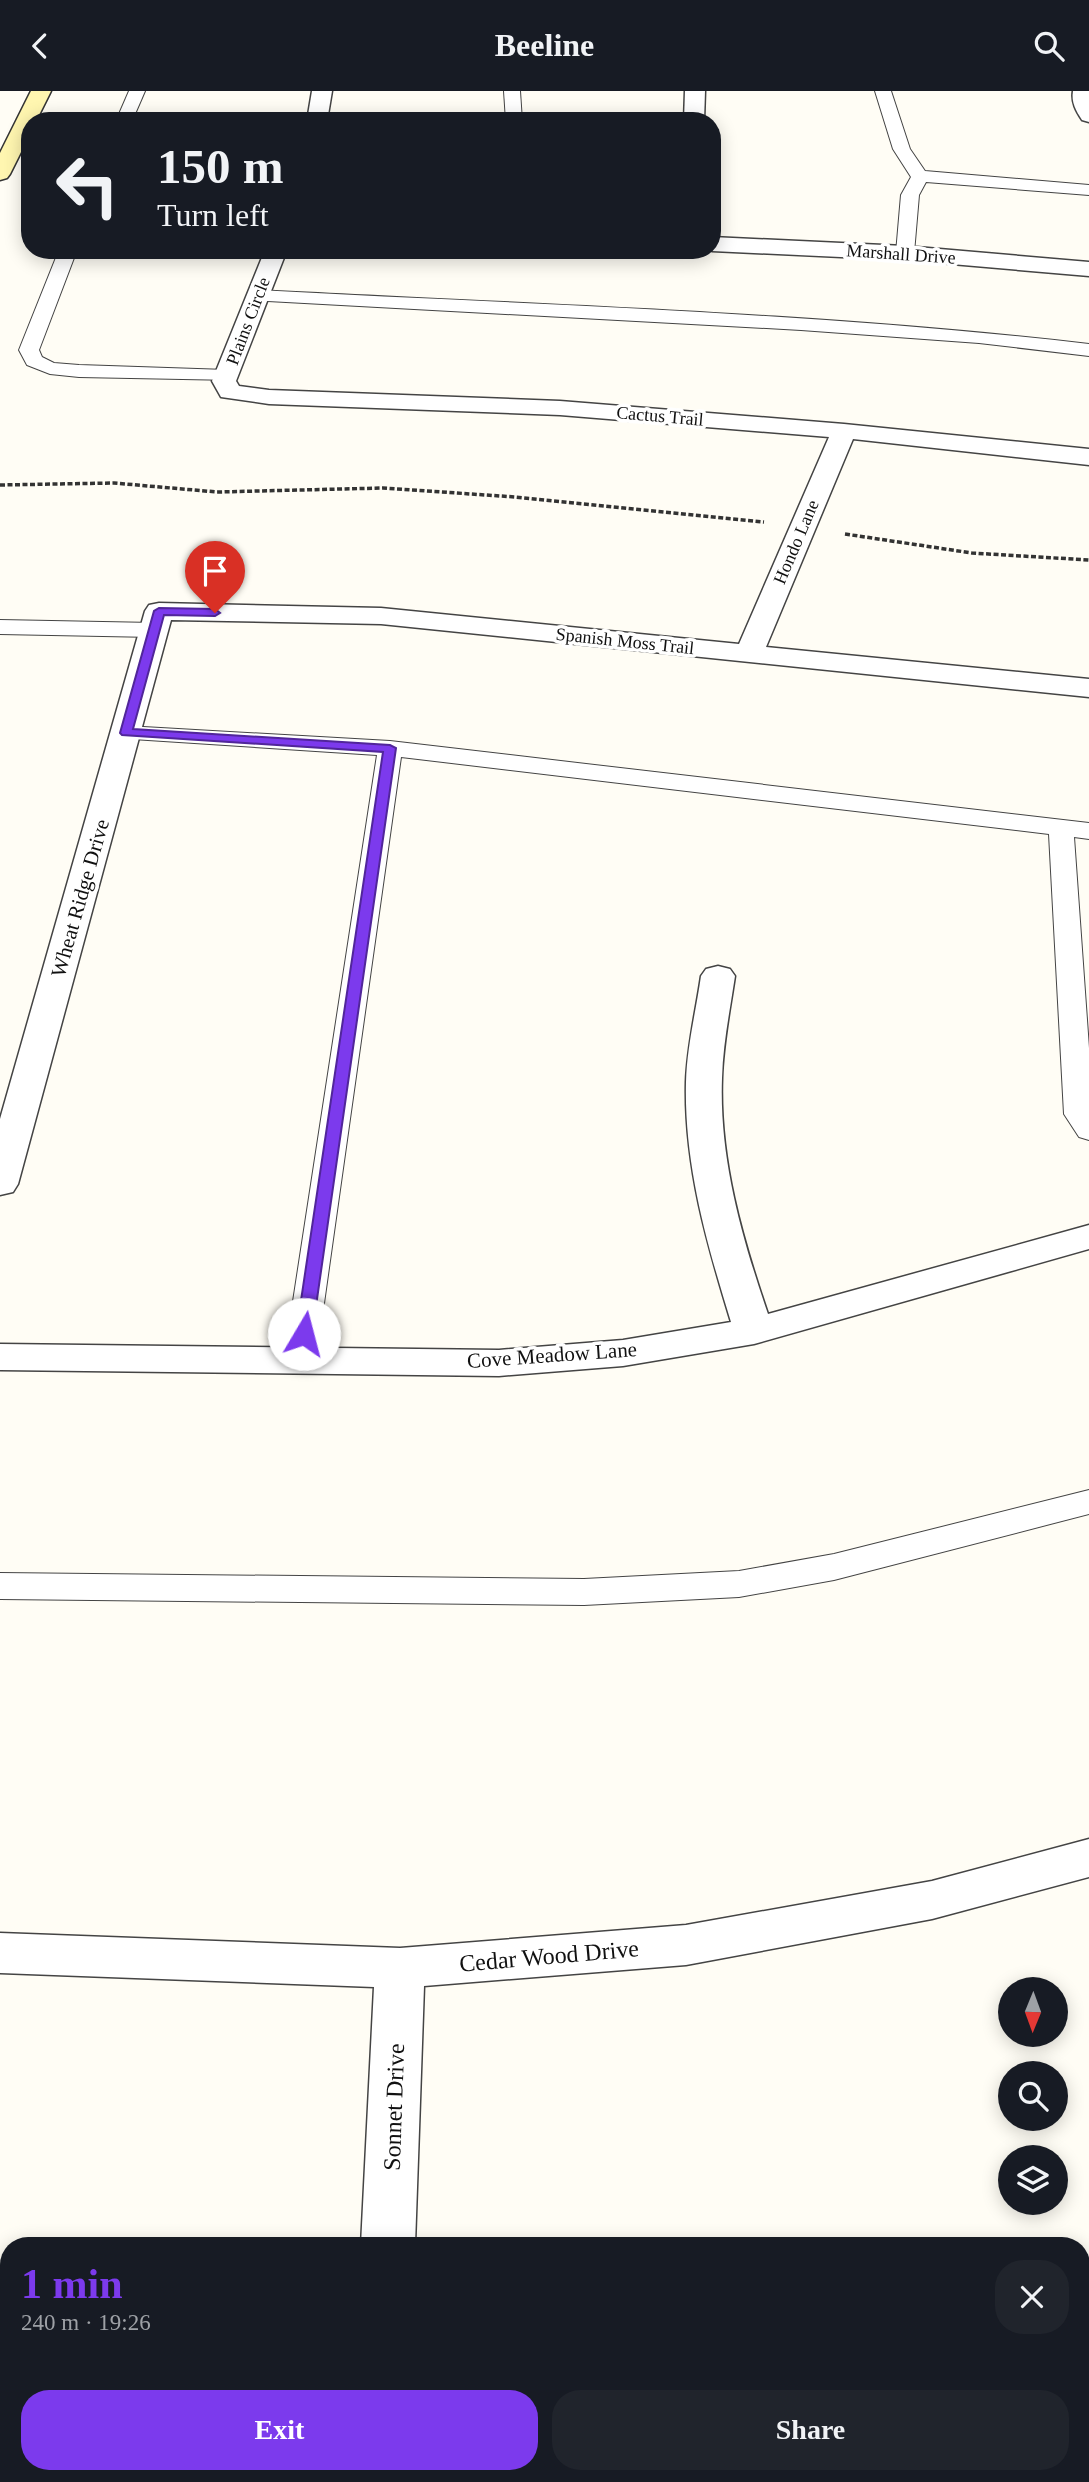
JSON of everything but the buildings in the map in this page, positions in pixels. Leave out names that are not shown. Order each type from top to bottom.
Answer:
[{"type":"main road","points":[[31,112],[41,91]]},
{"type":"main road","points":[[0,174],[21,131]]},
{"type":"street","points":[[318,112],[322,91]]},
{"type":"street","points":[[694,112],[695,91]]},
{"type":"street","points":[[1083,91],[1081,99],[1089,116]]},
{"type":"street","name":"Marshall Drive","points":[[721,244],[905,253],[1089,269]]},
{"type":"street","name":"Plains Circle","points":[[228,384],[272,259]]},
{"type":"street","name":"Cactus Trail","points":[[228,384],[269,397],[560,408],[844,431],[1089,457]]},
{"type":"street","name":"Hondo Lane","points":[[749,654],[844,431]]},
{"type":"street","name":"Spanish Moss Trail","points":[[157,621],[381,616],[1089,688]]},
{"type":"street","name":"Wheat Ridge Drive","points":[[0,1184],[157,621]]},
{"type":"street","points":[[718,976],[704,1080],[707,1163],[723,1237],[754,1331]]},
{"type":"street","name":"Cove Meadow Lane","points":[[0,1357],[499,1363],[622,1353],[754,1331],[1089,1237]]},
{"type":"street","name":"Cedar Wood Drive","points":[[0,1953],[400,1968],[686,1945],[932,1900],[1089,1858]]},
{"type":"street","name":"Sonnet Drive","points":[[388,2237],[400,1968]]},
{"type":"lane","points":[[128,112],[137,91]]},
{"type":"lane","points":[[512,91],[513,112]]},
{"type":"lane","points":[[883,91],[903,151],[913,171],[920,176],[1089,190]]},
{"type":"lane","points":[[905,253],[910,195],[920,176]]},
{"type":"lane","points":[[64,259],[29,350],[34,361],[50,368],[228,384]]},
{"type":"lane","points":[[258,296],[802,324],[979,337],[1089,349]]},
{"type":"lane","points":[[0,627],[157,621]]},
{"type":"lane","points":[[126,733],[390,748],[1089,831]]},
{"type":"lane","points":[[300,1360],[390,748]]},
{"type":"lane","points":[[1061,828],[1079,1114],[1089,1132]]},
{"type":"lane","points":[[0,1586],[584,1592],[739,1584],[834,1567],[1089,1502]]},
{"type":"path","points":[[0,485],[114,484],[217,492],[383,488],[515,497],[803,527],[972,553],[1089,560]]},
{"type":"route","points":[[215,613],[159,611],[126,733],[390,748],[304,1334]]}]
